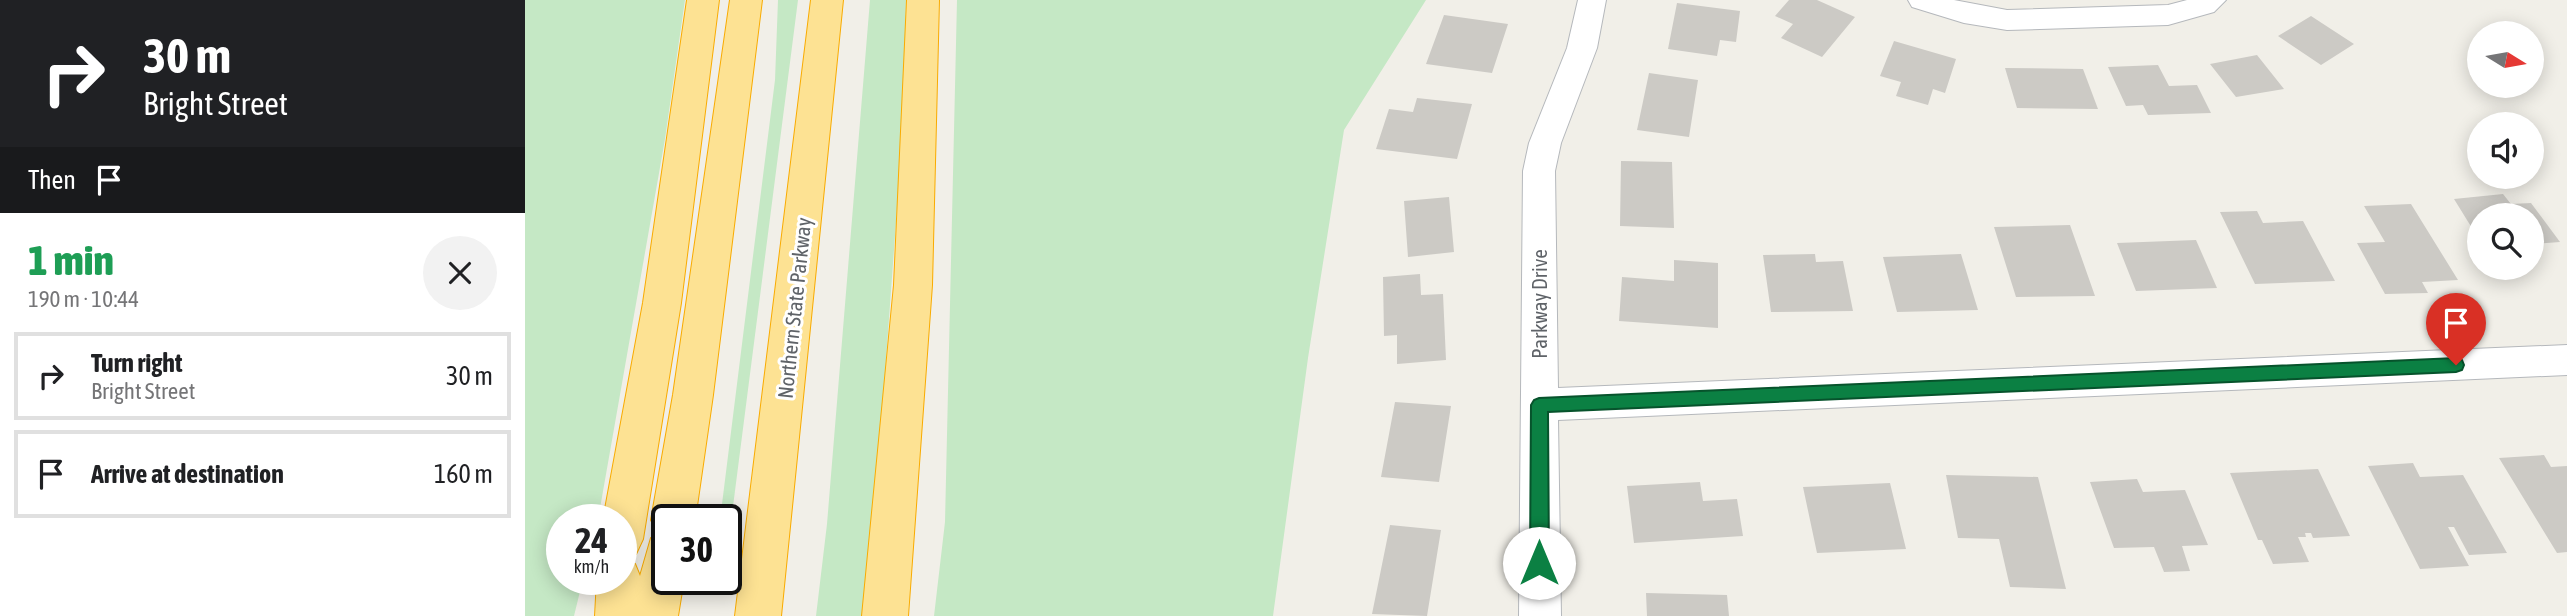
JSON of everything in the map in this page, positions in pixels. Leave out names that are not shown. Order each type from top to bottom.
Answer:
[{"type":"highway","points":[[627,504],[661,303],[703,0]]},
{"type":"highway","points":[[676,504],[693,395],[746,0]]},
{"type":"highway","name":"Northern State Parkway","points":[[758,616],[827,0]]},
{"type":"highway","points":[[885,616],[911,310],[923,0]]},
{"type":"highway","points":[[618,616],[619,595]]},
{"type":"highway","points":[[655,616],[659,595]]},
{"type":"street","name":"Parkway Drive","points":[[1539,616],[1539,172],[1545,143],[1582,48],[1592,0]]},
{"type":"street","points":[[1922,0],[1964,13],[2007,20],[2168,15],[2204,5],[2212,0]]},
{"type":"street","points":[[1539,405],[2567,360]]},
{"type":"green space","points":[[525,0],[685,0],[665,139],[601,504],[546,504],[546,595],[579,595],[574,616],[525,616]]},
{"type":"green space","points":[[778,0],[798,0],[733,504],[722,504],[775,80]]},
{"type":"green space","points":[[870,0],[906,0],[903,125],[871,568],[864,616],[816,616],[827,524]]},
{"type":"green space","points":[[957,0],[1426,0],[1344,130],[1308,358],[1273,616],[934,616],[945,522]]},
{"type":"building","points":[[1789,0],[1817,0],[1855,17],[1822,57],[1781,38],[1793,24],[1775,16]]},
{"type":"building","points":[[1677,3],[1740,11],[1736,42],[1720,40],[1717,56],[1668,49]]},
{"type":"building","points":[[1444,15],[1508,24],[1492,73],[1426,64]]},
{"type":"building","points":[[2311,16],[2354,44],[2321,65],[2278,36]]},
{"type":"building","points":[[1894,41],[1956,59],[1945,93],[1933,89],[1928,105],[1896,96],[1901,82],[1880,76]]},
{"type":"building","points":[[2257,55],[2284,89],[2236,97],[2210,64]]},
{"type":"building","points":[[2158,65],[2169,86],[2197,85],[2211,113],[2148,115],[2143,105],[2126,106],[2108,67]]},
{"type":"building","points":[[2005,68],[2083,69],[2098,109],[2017,108]]},
{"type":"building","points":[[1649,73],[1698,80],[1689,137],[1637,130]]},
{"type":"building","points":[[1417,98],[1472,104],[1457,159],[1376,149],[1389,109],[1413,112]]},
{"type":"building","points":[[1621,161],[1672,162],[1674,228],[1620,226]]},
{"type":"building","points":[[2503,194],[2510,203],[2467,203],[2467,220],[2454,199]]},
{"type":"building","points":[[1449,197],[1454,252],[1408,257],[1404,201]]},
{"type":"building","points":[[2411,204],[2458,280],[2422,282],[2428,293],[2385,294],[2357,243],[2385,242],[2364,206]]},
{"type":"building","points":[[2257,211],[2263,223],[2303,221],[2335,281],[2255,284],[2220,212]]},
{"type":"building","points":[[2544,220],[2560,242],[2544,243]]},
{"type":"building","points":[[2070,225],[2095,296],[2016,297],[1994,227]]},
{"type":"building","points":[[2196,240],[2217,288],[2136,291],[2117,243]]},
{"type":"building","points":[[1815,254],[1816,262],[1843,261],[1853,311],[1771,312],[1763,255]]},
{"type":"building","points":[[1961,254],[1978,310],[1897,312],[1883,257]]},
{"type":"building","points":[[1674,260],[1718,263],[1718,328],[1619,321],[1622,277],[1674,281]]},
{"type":"building","points":[[1420,274],[1421,295],[1443,294],[1446,360],[1397,364],[1397,335],[1384,336],[1383,277]]},
{"type":"building","points":[[1395,402],[1451,406],[1439,482],[1381,477]]},
{"type":"building","points":[[2544,455],[2551,467],[2567,466],[2567,552],[2557,553],[2499,458]]},
{"type":"building","points":[[2413,463],[2420,477],[2463,475],[2507,553],[2469,555],[2454,527],[2448,527],[2469,566],[2420,569],[2368,466]]},
{"type":"building","points":[[2318,469],[2350,536],[2313,538],[2311,533],[2305,533],[2306,537],[2298,537],[2309,562],[2273,564],[2262,540],[2258,540],[2230,473]]},
{"type":"building","points":[[1946,475],[2038,477],[2066,589],[2010,587],[1999,539],[1958,538]]},
{"type":"building","points":[[2137,479],[2143,492],[2185,490],[2208,545],[2182,546],[2190,571],[2164,572],[2154,547],[2114,548],[2090,482]]},
{"type":"building","points":[[1700,482],[1703,501],[1737,499],[1743,536],[1634,543],[1627,486]]},
{"type":"building","points":[[1890,483],[1906,549],[1817,553],[1803,487]]},
{"type":"building","points":[[1390,525],[1441,530],[1427,616],[1372,614]]},
{"type":"building","points":[[1646,593],[1727,595],[1729,616],[1647,616]]},
{"type":"route","points":[[1539,563],[1539,405],[2456,365]]}]
